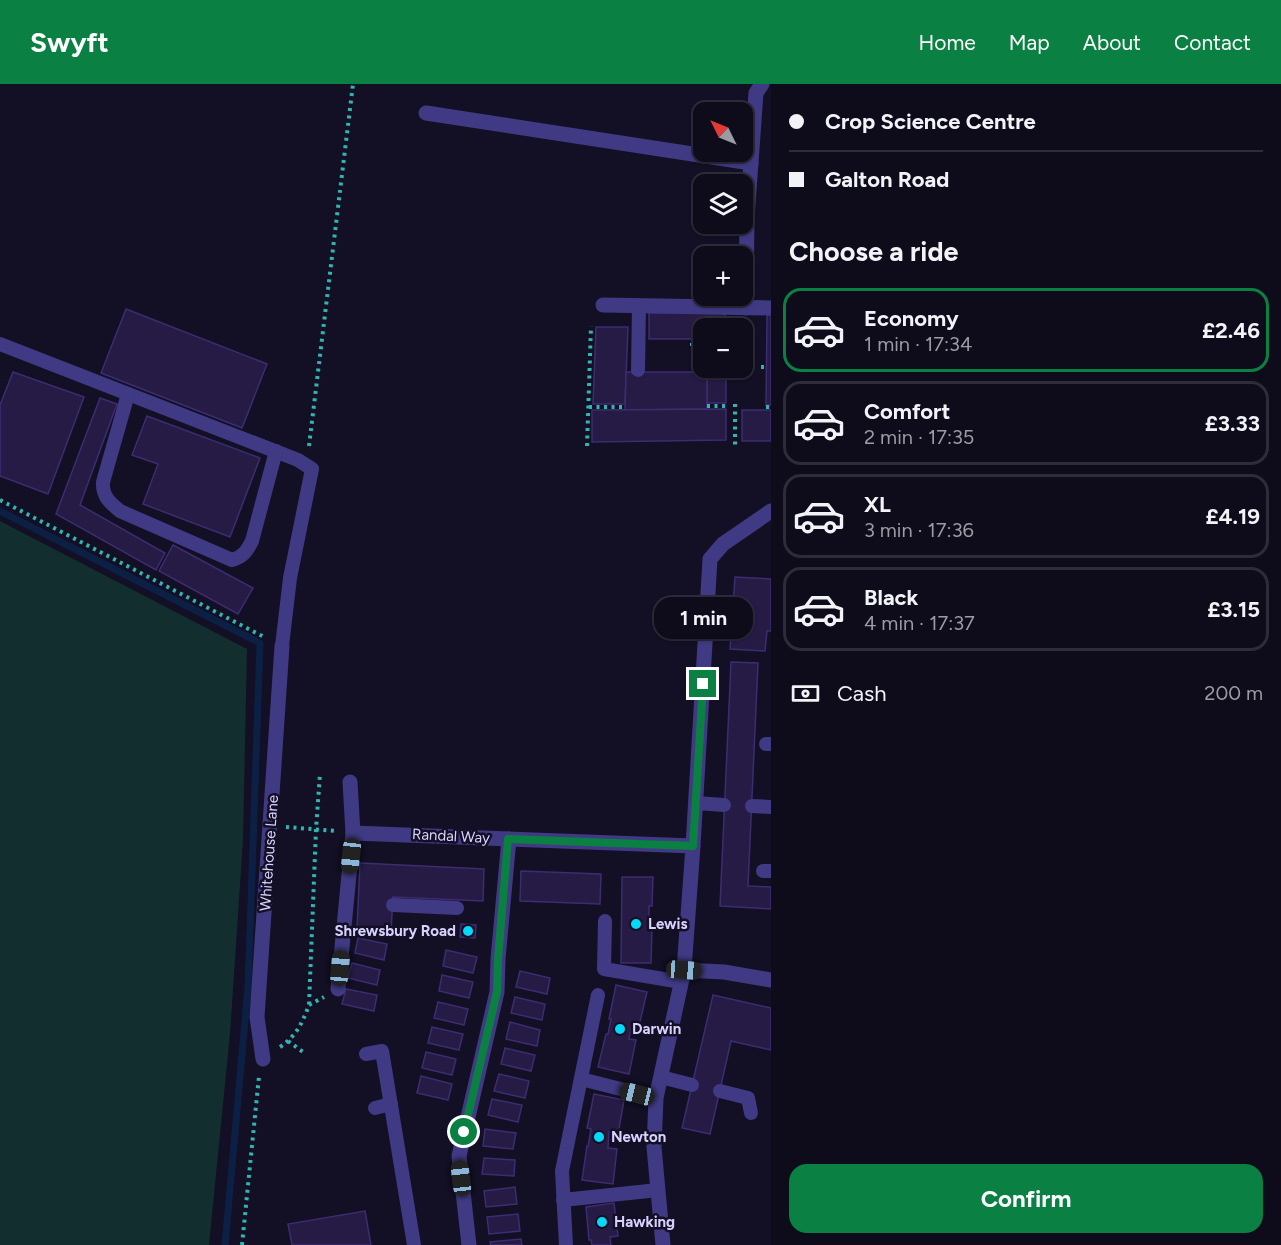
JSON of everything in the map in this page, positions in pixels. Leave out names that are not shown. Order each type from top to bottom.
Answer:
[{"type":"street","points":[[746,308],[747,218],[756,93],[762,84]]},
{"type":"street","points":[[426,113],[751,163]]},
{"type":"street","points":[[603,305],[771,308]]},
{"type":"street","points":[[663,1245],[654,1147],[656,1098],[682,976],[696,803],[710,559],[723,544],[771,511]]},
{"type":"street","name":"Whitehouse Lane","points":[[263,1059],[257,1017],[282,646]]},
{"type":"street","points":[[338,990],[352,902],[353,833],[350,782]]},
{"type":"street","name":"Randal Way","points":[[353,833],[693,846]]},
{"type":"street","points":[[469,1245],[459,1156],[497,992],[508,839]]},
{"type":"street","points":[[682,976],[724,972],[771,980]]},
{"type":"lane","points":[[638,370],[639,306]]},
{"type":"lane","points":[[0,344],[276,451],[306,465]]},
{"type":"lane","points":[[128,394],[103,482],[102,489],[105,496],[120,511],[232,561],[240,558],[252,541],[276,451]]},
{"type":"lane","name":"Whitehouse Lane","points":[[282,646],[290,578],[312,469],[306,465]]},
{"type":"lane","points":[[696,803],[724,805]]},
{"type":"lane","points":[[752,806],[771,807]]},
{"type":"lane","points":[[393,905],[457,908]]},
{"type":"lane","points":[[605,921],[604,969],[682,976]]},
{"type":"lane","points":[[566,1245],[562,1171],[598,995]]},
{"type":"lane","points":[[366,1054],[382,1051],[414,1245]]},
{"type":"lane","points":[[661,1077],[692,1085]]},
{"type":"lane","points":[[581,1079],[656,1098]]},
{"type":"lane","points":[[720,1091],[748,1098],[750,1113]]},
{"type":"lane","points":[[375,1108],[391,1104]]},
{"type":"lane","points":[[563,1200],[658,1190]]},
{"type":"path","points":[[306,465],[352,84]]},
{"type":"path","points":[[587,446],[591,326]]},
{"type":"path","points":[[692,339],[692,346]]},
{"type":"path","points":[[735,404],[735,445]]},
{"type":"path","points":[[707,406],[726,406]]},
{"type":"path","points":[[589,407],[625,407]]},
{"type":"path","points":[[0,501],[282,646]]},
{"type":"path","points":[[242,1245],[259,1078],[263,1059],[288,1041],[302,1024],[309,1005],[320,774]]},
{"type":"path","points":[[270,826],[316,829]]},
{"type":"path","points":[[288,1041],[303,1052]]},
{"type":"green space","points":[[0,521],[247,649],[243,841],[230,1034],[209,1245],[0,1245]]},
{"type":"building","points":[[126,309],[267,364],[242,428],[101,373]]},
{"type":"building","points":[[649,313],[725,313],[725,318],[693,318],[693,339],[649,339]]},
{"type":"building","points":[[767,315],[771,315],[771,405],[766,405]]},
{"type":"building","points":[[596,327],[628,327],[625,404],[593,404]]},
{"type":"building","points":[[13,372],[84,397],[48,494],[0,476],[0,405]]},
{"type":"building","points":[[626,372],[693,372],[693,378],[707,378],[707,409],[625,410]]},
{"type":"building","points":[[707,378],[726,378],[726,403],[707,403]]},
{"type":"building","points":[[100,398],[117,404],[80,505],[165,553],[156,570],[56,514]]},
{"type":"building","points":[[726,409],[726,440],[592,442],[592,410]]},
{"type":"building","points":[[742,410],[771,410],[771,441],[742,441]]},
{"type":"building","points":[[147,416],[260,458],[230,537],[143,504],[158,464],[132,455]]},
{"type":"building","points":[[173,545],[253,588],[238,614],[159,571]]},
{"type":"building","points":[[735,577],[771,579],[771,631],[767,631],[765,651],[730,649]]},
{"type":"building","points":[[731,662],[758,663],[748,886],[771,887],[771,909],[720,906]]},
{"type":"building","points":[[360,863],[484,869],[483,901],[393,897],[391,932],[357,930]]},
{"type":"building","points":[[521,871],[601,874],[600,904],[520,901]]},
{"type":"building","name":"Lewis","points":[[622,877],[653,877],[652,906],[649,906],[649,930],[652,930],[651,963],[621,963]]},
{"type":"building","name":"Shrewsbury Road","points":[[461,924],[476,925],[475,938],[460,937]]},
{"type":"building","points":[[358,938],[387,944],[384,960],[355,953]]},
{"type":"building","points":[[446,950],[477,957],[473,973],[443,966]]},
{"type":"building","points":[[352,963],[380,970],[377,985],[348,978]]},
{"type":"building","points":[[520,971],[550,978],[547,994],[516,987]]},
{"type":"building","points":[[442,975],[473,982],[469,998],[439,991]]},
{"type":"building","name":"Darwin","points":[[616,985],[647,992],[639,1026],[632,1024],[629,1039],[636,1040],[629,1074],[598,1067],[606,1034],[608,1034]]},
{"type":"building","points":[[346,989],[377,995],[374,1011],[342,1004]]},
{"type":"building","points":[[713,995],[771,1008],[771,1050],[731,1041],[710,1134],[682,1128]]},
{"type":"building","points":[[515,997],[545,1004],[542,1020],[511,1013]]},
{"type":"building","points":[[438,1002],[468,1009],[464,1025],[434,1018]]},
{"type":"building","points":[[510,1022],[540,1030],[537,1046],[506,1039]]},
{"type":"building","points":[[432,1027],[463,1034],[459,1050],[428,1043]]},
{"type":"building","points":[[505,1048],[535,1055],[531,1071],[501,1064]]},
{"type":"building","points":[[426,1052],[456,1059],[452,1075],[422,1068]]},
{"type":"building","points":[[499,1074],[529,1081],[525,1098],[494,1091]]},
{"type":"building","points":[[421,1076],[452,1084],[448,1100],[417,1093]]},
{"type":"building","name":"Newton","points":[[594,1094],[624,1100],[618,1134],[609,1132],[608,1148],[617,1149],[613,1184],[582,1180],[591,1129],[587,1128]]},
{"type":"building","points":[[492,1099],[522,1105],[518,1122],[488,1115]]},
{"type":"building","points":[[485,1129],[516,1133],[513,1149],[483,1146]]},
{"type":"building","points":[[484,1158],[515,1160],[514,1176],[482,1174]]},
{"type":"building","points":[[515,1187],[517,1204],[486,1207],[484,1191]]},
{"type":"building","name":"Hawking","points":[[614,1203],[618,1236],[610,1237],[611,1245],[592,1245],[589,1240],[586,1207]]},
{"type":"building","points":[[365,1211],[371,1245],[292,1245],[288,1224]]},
{"type":"building","points":[[518,1214],[520,1231],[489,1234],[487,1217]]},
{"type":"building","points":[[521,1239],[522,1245],[491,1245],[490,1242]]},
{"type":"waterway","points":[[0,511],[260,643],[248,987],[225,1245]]},
{"type":"place","name":"Lewis","points":[[636,924]]},
{"type":"place","name":"Shrewsbury Road","points":[[468,931]]},
{"type":"place","name":"Darwin","points":[[620,1029]]},
{"type":"place","name":"Newton","points":[[599,1137]]},
{"type":"place","name":"Hawking","points":[[602,1222]]},
{"type":"route","points":[[464,1132],[497,992],[508,839],[693,846],[703,684]]}]
